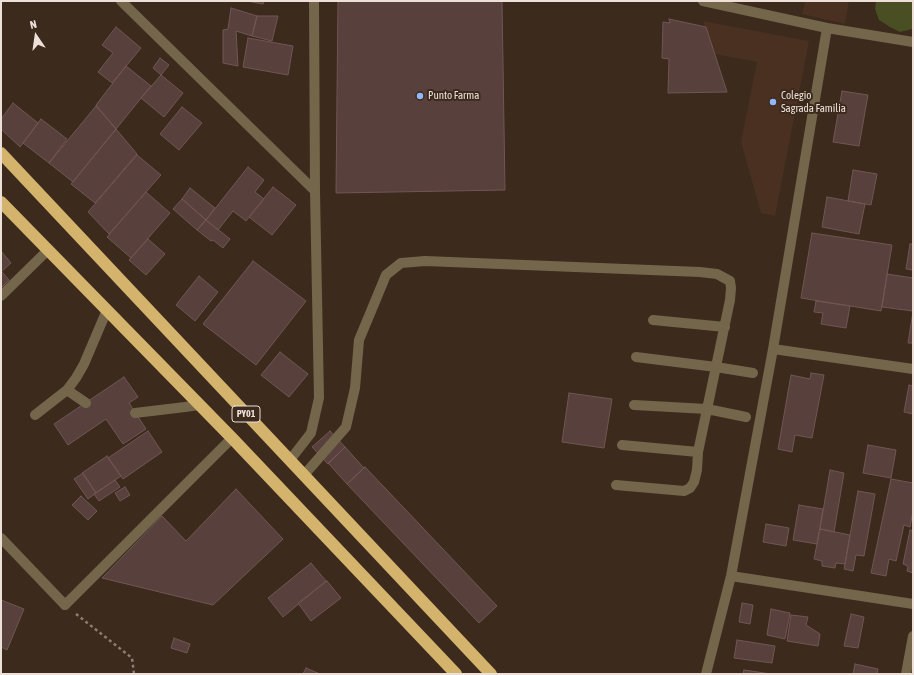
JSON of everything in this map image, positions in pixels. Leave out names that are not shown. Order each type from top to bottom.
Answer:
[{"type":"highway","name":"PY01","points":[[1,153],[491,674]]},
{"type":"highway","name":"PY01","points":[[1,202],[232,438],[456,674]]},
{"type":"street","points":[[121,1],[315,191]]},
{"type":"street","points":[[290,460],[311,433],[319,398],[315,191],[314,1]]},
{"type":"street","points":[[703,1],[827,28],[913,42]]},
{"type":"street","points":[[706,674],[731,576],[773,349],[827,28]]},
{"type":"street","points":[[1,296],[48,250]]},
{"type":"street","points":[[304,475],[346,427],[355,388],[360,340],[386,276],[401,263],[425,261],[717,274],[730,281],[730,300],[698,452],[697,470],[694,482],[690,488],[684,491],[616,485]]},
{"type":"street","points":[[36,415],[67,390],[76,378],[84,364],[106,310]]},
{"type":"street","points":[[653,320],[724,327]]},
{"type":"street","points":[[773,349],[913,369]]},
{"type":"street","points":[[636,357],[753,373]]},
{"type":"street","points":[[67,390],[86,403]]},
{"type":"street","points":[[135,413],[199,404]]},
{"type":"street","points":[[634,405],[707,409],[746,417]]},
{"type":"street","points":[[1,538],[65,605],[232,438]]},
{"type":"street","points":[[622,445],[698,452]]},
{"type":"street","points":[[731,576],[913,604]]},
{"type":"street","points":[[906,674],[913,636]]},
{"type":"path","points":[[65,605],[132,658],[134,674]]},
{"type":"shaded area","points":[[805,1],[849,1],[845,24],[802,14]]},
{"type":"shaded area","name":"Colegio Sagrada Familia","points":[[703,21],[809,41],[775,216],[761,213],[741,142],[757,62],[715,54]]},
{"type":"green space","points":[[876,1],[913,1],[912,29],[900,32],[879,20],[875,9]]},
{"type":"building","points":[[247,1],[264,1],[263,4]]},
{"type":"building","name":"Punto Farma","points":[[338,1],[502,1],[505,190],[336,193]]},
{"type":"building","points":[[231,8],[257,16],[252,36],[236,31],[238,66],[223,63],[223,30],[228,29]]},
{"type":"building","points":[[257,16],[278,16],[272,41],[252,36]]},
{"type":"building","points":[[669,19],[706,27],[727,92],[668,93],[669,59],[662,58],[663,22],[670,23]]},
{"type":"building","points":[[116,27],[141,48],[112,83],[98,72],[113,53],[102,45]]},
{"type":"building","points":[[248,38],[293,46],[288,75],[243,67]]},
{"type":"building","points":[[160,58],[169,65],[161,75],[153,68]]},
{"type":"building","points":[[126,66],[151,86],[116,129],[96,105]]},
{"type":"building","points":[[161,75],[183,93],[164,117],[141,98]]},
{"type":"building","points":[[842,91],[868,95],[859,146],[833,142]]},
{"type":"building","points":[[13,103],[38,123],[20,147],[1,129],[1,119]]},
{"type":"building","points":[[96,106],[116,129],[73,182],[49,163]]},
{"type":"building","points":[[182,107],[202,123],[179,150],[160,134]]},
{"type":"building","points":[[41,119],[67,139],[49,163],[23,143]]},
{"type":"building","points":[[116,129],[137,154],[95,203],[71,184]]},
{"type":"building","points":[[137,155],[161,175],[109,234],[88,212]]},
{"type":"building","points":[[248,167],[264,180],[255,192],[264,199],[246,221],[233,211],[218,230],[206,220]]},
{"type":"building","points":[[853,170],[877,174],[871,205],[848,201]]},
{"type":"building","points":[[273,187],[296,205],[272,235],[249,217]]},
{"type":"building","points":[[190,188],[215,208],[206,220],[182,199]]},
{"type":"building","points":[[146,192],[170,213],[131,258],[107,237]]},
{"type":"building","points":[[827,197],[865,204],[859,234],[822,227]]},
{"type":"building","points":[[182,199],[206,220],[197,230],[173,209]]},
{"type":"building","points":[[206,220],[230,239],[223,248],[197,230]]},
{"type":"building","points":[[812,233],[892,245],[881,311],[801,298]]},
{"type":"building","points":[[148,239],[165,254],[146,275],[129,260]]},
{"type":"building","points":[[910,244],[913,244],[913,270],[906,269]]},
{"type":"building","points":[[1,251],[11,263],[1,272]]},
{"type":"building","points":[[253,261],[306,301],[256,365],[203,324]]},
{"type":"building","points":[[2,272],[9,280],[1,288],[1,273]]},
{"type":"building","points":[[887,274],[913,278],[913,311],[882,307]]},
{"type":"building","points":[[199,276],[218,292],[195,321],[176,305]]},
{"type":"building","points":[[816,301],[850,306],[846,328],[821,324],[823,313],[814,312]]},
{"type":"building","points":[[913,312],[913,343],[908,343]]},
{"type":"building","points":[[280,352],[308,374],[289,397],[261,375]]},
{"type":"building","points":[[811,373],[824,375],[812,438],[795,435],[792,452],[778,449],[791,375],[810,379]]},
{"type":"building","points":[[124,377],[138,397],[129,403],[146,429],[123,444],[106,419],[68,445],[54,424]]},
{"type":"building","points":[[909,385],[913,386],[913,414],[904,412]]},
{"type":"building","points":[[569,393],[612,399],[604,448],[562,442]]},
{"type":"building","points":[[148,431],[162,452],[123,479],[108,458]]},
{"type":"building","points":[[330,431],[345,447],[328,464],[312,447]]},
{"type":"building","points":[[868,445],[896,450],[891,478],[863,473]]},
{"type":"building","points":[[345,447],[364,468],[347,484],[328,463]]},
{"type":"building","points":[[107,456],[121,476],[96,493],[82,473]]},
{"type":"building","points":[[365,467],[497,606],[479,623],[347,484]]},
{"type":"building","points":[[830,470],[844,473],[834,532],[820,529]]},
{"type":"building","points":[[83,473],[96,493],[88,499],[74,479]]},
{"type":"building","points":[[891,479],[913,483],[913,511],[910,527],[904,525],[896,561],[889,559],[886,576],[871,573]]},
{"type":"building","points":[[115,480],[120,487],[99,501],[94,494]]},
{"type":"building","points":[[125,487],[130,495],[120,501],[115,493]]},
{"type":"building","points":[[236,489],[283,539],[213,605],[102,578],[162,516],[186,541]]},
{"type":"building","points":[[858,491],[875,494],[864,556],[856,555],[853,571],[844,569]]},
{"type":"building","points":[[81,496],[97,511],[88,520],[72,505]]},
{"type":"building","points":[[799,505],[823,509],[817,544],[793,540]]},
{"type":"building","points":[[766,524],[789,528],[786,546],[763,542]]},
{"type":"building","points":[[820,529],[850,535],[845,564],[836,563],[835,568],[822,566],[822,561],[814,559]]},
{"type":"building","points":[[910,530],[913,531],[913,573],[907,571],[908,566],[903,564]]},
{"type":"building","points":[[311,563],[326,581],[283,617],[268,598]]},
{"type":"building","points":[[327,581],[341,598],[311,621],[298,603]]},
{"type":"building","points":[[1,600],[24,609],[7,650],[1,647]]},
{"type":"building","points":[[742,603],[753,605],[750,624],[739,622]]},
{"type":"building","points":[[771,609],[790,613],[785,639],[767,635]]},
{"type":"building","points":[[851,614],[864,617],[858,648],[844,646]]},
{"type":"building","points":[[791,615],[808,617],[806,625],[820,634],[818,646],[787,641]]},
{"type":"building","points":[[174,638],[190,644],[187,653],[171,648]]},
{"type":"building","points":[[737,640],[775,646],[772,663],[734,658]]},
{"type":"building","points":[[855,664],[878,669],[877,674],[853,674]]},
{"type":"building","points":[[306,668],[320,674],[303,674]]},
{"type":"building","points":[[744,670],[771,674],[743,674]]},
{"type":"place","name":"Punto Farma","points":[[420,96]]},
{"type":"place","name":"Colegio Sagrada Familia","points":[[773,102]]}]
